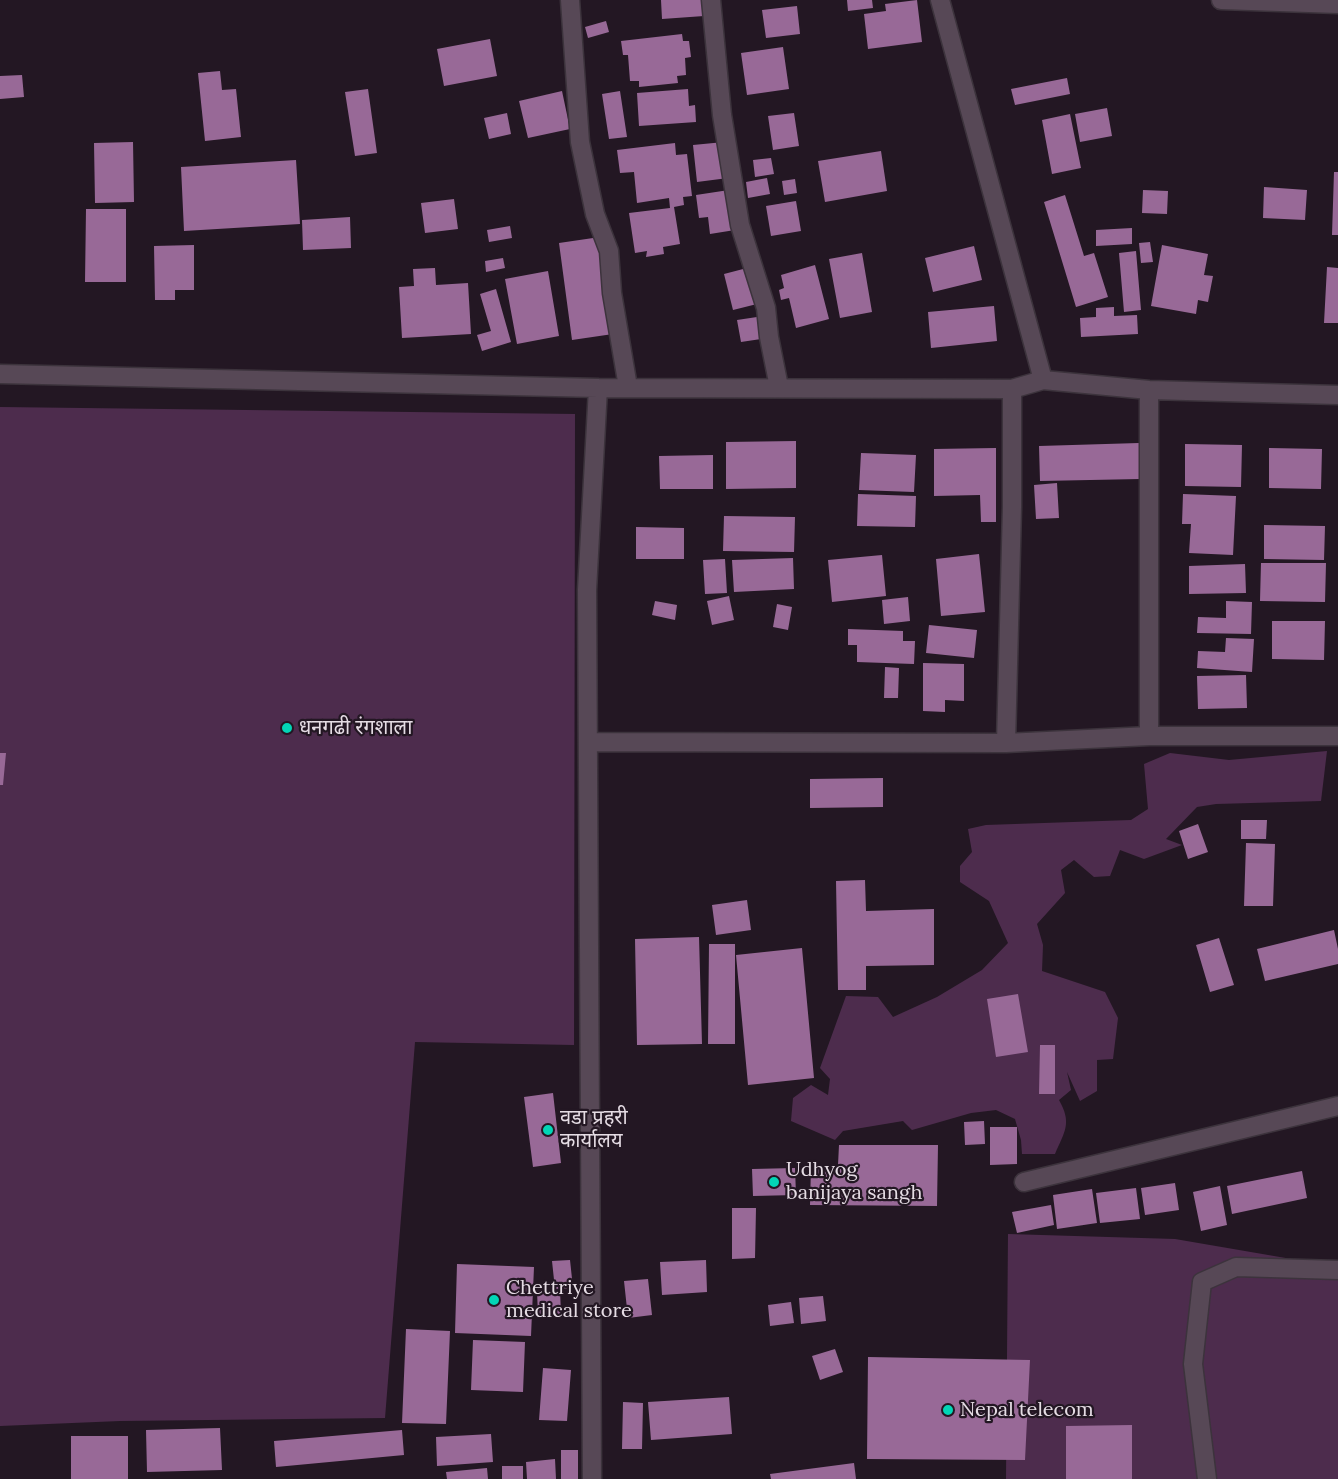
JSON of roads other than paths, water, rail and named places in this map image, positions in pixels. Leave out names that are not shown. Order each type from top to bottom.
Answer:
[{"type":"street","points":[[570,0],[580,142],[595,214],[609,251],[612,294],[628,387]]},
{"type":"street","points":[[711,0],[722,115],[740,225],[766,308],[779,387]]},
{"type":"street","points":[[940,0],[1043,381]]},
{"type":"street","points":[[1221,0],[1338,4]]},
{"type":"street","points":[[0,374],[598,388],[1012,389],[1043,381],[1149,390],[1338,395]]},
{"type":"street","points":[[592,1479],[587,590],[598,388]]},
{"type":"street","points":[[1006,743],[1012,507],[1012,389]]},
{"type":"street","points":[[1149,390],[1149,736]]},
{"type":"street","points":[[588,742],[1006,743],[1149,736],[1338,736]]},
{"type":"street","points":[[1024,1182],[1338,1106]]},
{"type":"street","points":[[1207,1479],[1193,1364],[1202,1282],[1236,1268],[1338,1270]]},
{"type":"place","name":"धनगढी रंगशाला","points":[[287,728]]},
{"type":"place","name":"वडा प्रहरी कार्यालय","points":[[548,1130]]},
{"type":"place","name":"Udhyog banijaya sangh","points":[[774,1182]]},
{"type":"place","name":"Chettriye medical store","points":[[494,1300]]},
{"type":"place","name":"Nepal telecom","points":[[948,1410]]}]
